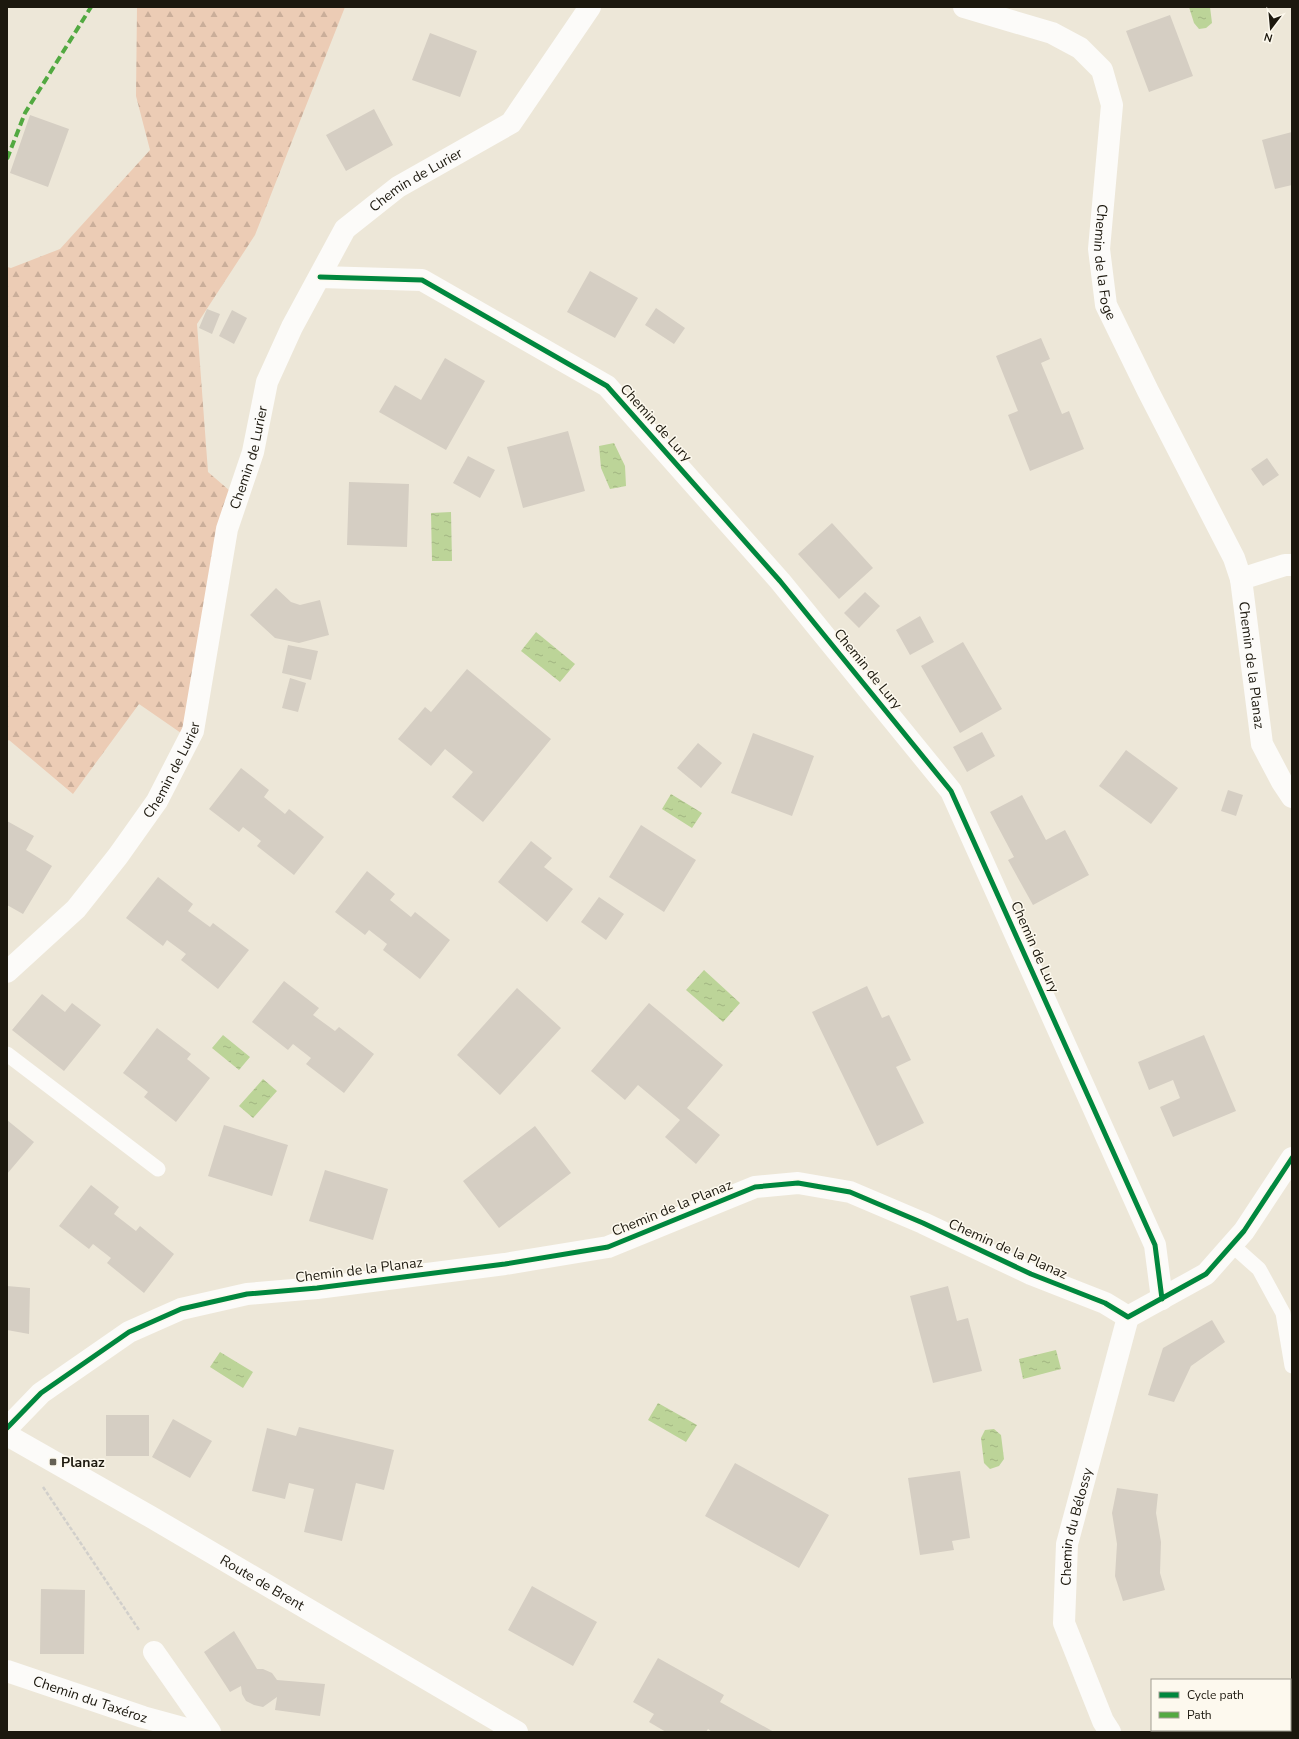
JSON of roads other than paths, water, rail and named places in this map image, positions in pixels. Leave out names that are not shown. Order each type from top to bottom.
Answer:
[{"type":"street","name":"Chemin de Lurier","points":[[7,972],[76,909],[118,856],[157,801],[193,731],[227,529],[253,452],[267,382],[292,327],[345,229],[398,187],[511,123],[546,75],[590,7]]},
{"type":"street","name":"Chemin de la Foge","points":[[964,7],[1052,33],[1080,48],[1102,70],[1112,105],[1099,249],[1106,305],[1148,391],[1234,558],[1241,579]]},
{"type":"street","name":"Chemin de Lury","points":[[320,277],[422,280],[607,386],[780,581],[951,791],[1155,1245],[1162,1299]]},
{"type":"street","points":[[1241,579],[1285,565],[1292,565]]},
{"type":"street","name":"Chemin de la Planaz","points":[[1241,579],[1262,744],[1282,782],[1292,797]]},
{"type":"street","points":[[1128,1317],[1206,1274],[1244,1231],[1292,1158]]},
{"type":"street","name":"Chemin de la Planaz","points":[[7,1428],[41,1393],[129,1332],[181,1309],[247,1294],[317,1288],[505,1264],[608,1247],[755,1187],[798,1183],[850,1192],[923,1223],[1031,1274],[1105,1303],[1128,1317]]},
{"type":"street","name":"Chemin du Bélossy","points":[[1110,1732],[1103,1721],[1064,1623],[1067,1544],[1128,1317]]},
{"type":"street","name":"Route de Brent","points":[[7,1435],[151,1517],[517,1732]]},
{"type":"street","points":[[154,1652],[210,1732]]},
{"type":"street","name":"Chemin du Taxéroz","points":[[7,1671],[143,1717],[198,1732]]},
{"type":"lane","points":[[7,1054],[158,1170]]},
{"type":"lane","points":[[1232,1245],[1260,1269],[1283,1313],[1292,1366]]},
{"type":"water","points":[[1189,7],[1210,7],[1212,23],[1206,28],[1199,29],[1194,23]]},
{"type":"water","points":[[614,443],[625,466],[626,486],[610,489],[601,468],[599,446]]},
{"type":"water","points":[[451,512],[452,561],[432,561],[431,513]]},
{"type":"water","points":[[536,632],[575,664],[560,682],[521,651]]},
{"type":"water","points":[[671,794],[702,813],[692,828],[662,809]]},
{"type":"water","points":[[704,970],[740,1003],[723,1022],[686,990]]},
{"type":"water","points":[[223,1035],[250,1057],[239,1070],[212,1048]]},
{"type":"water","points":[[263,1079],[277,1091],[253,1118],[239,1106]]},
{"type":"water","points":[[1056,1350],[1061,1369],[1023,1379],[1019,1359]]},
{"type":"water","points":[[220,1352],[253,1372],[243,1388],[210,1367]]},
{"type":"water","points":[[658,1403],[697,1425],[686,1442],[648,1420]]},
{"type":"water","points":[[994,1429],[1001,1435],[1004,1459],[999,1466],[990,1469],[984,1463],[981,1438],[985,1430]]},
{"type":"place","name":"Planaz","points":[[53,1462]]}]
